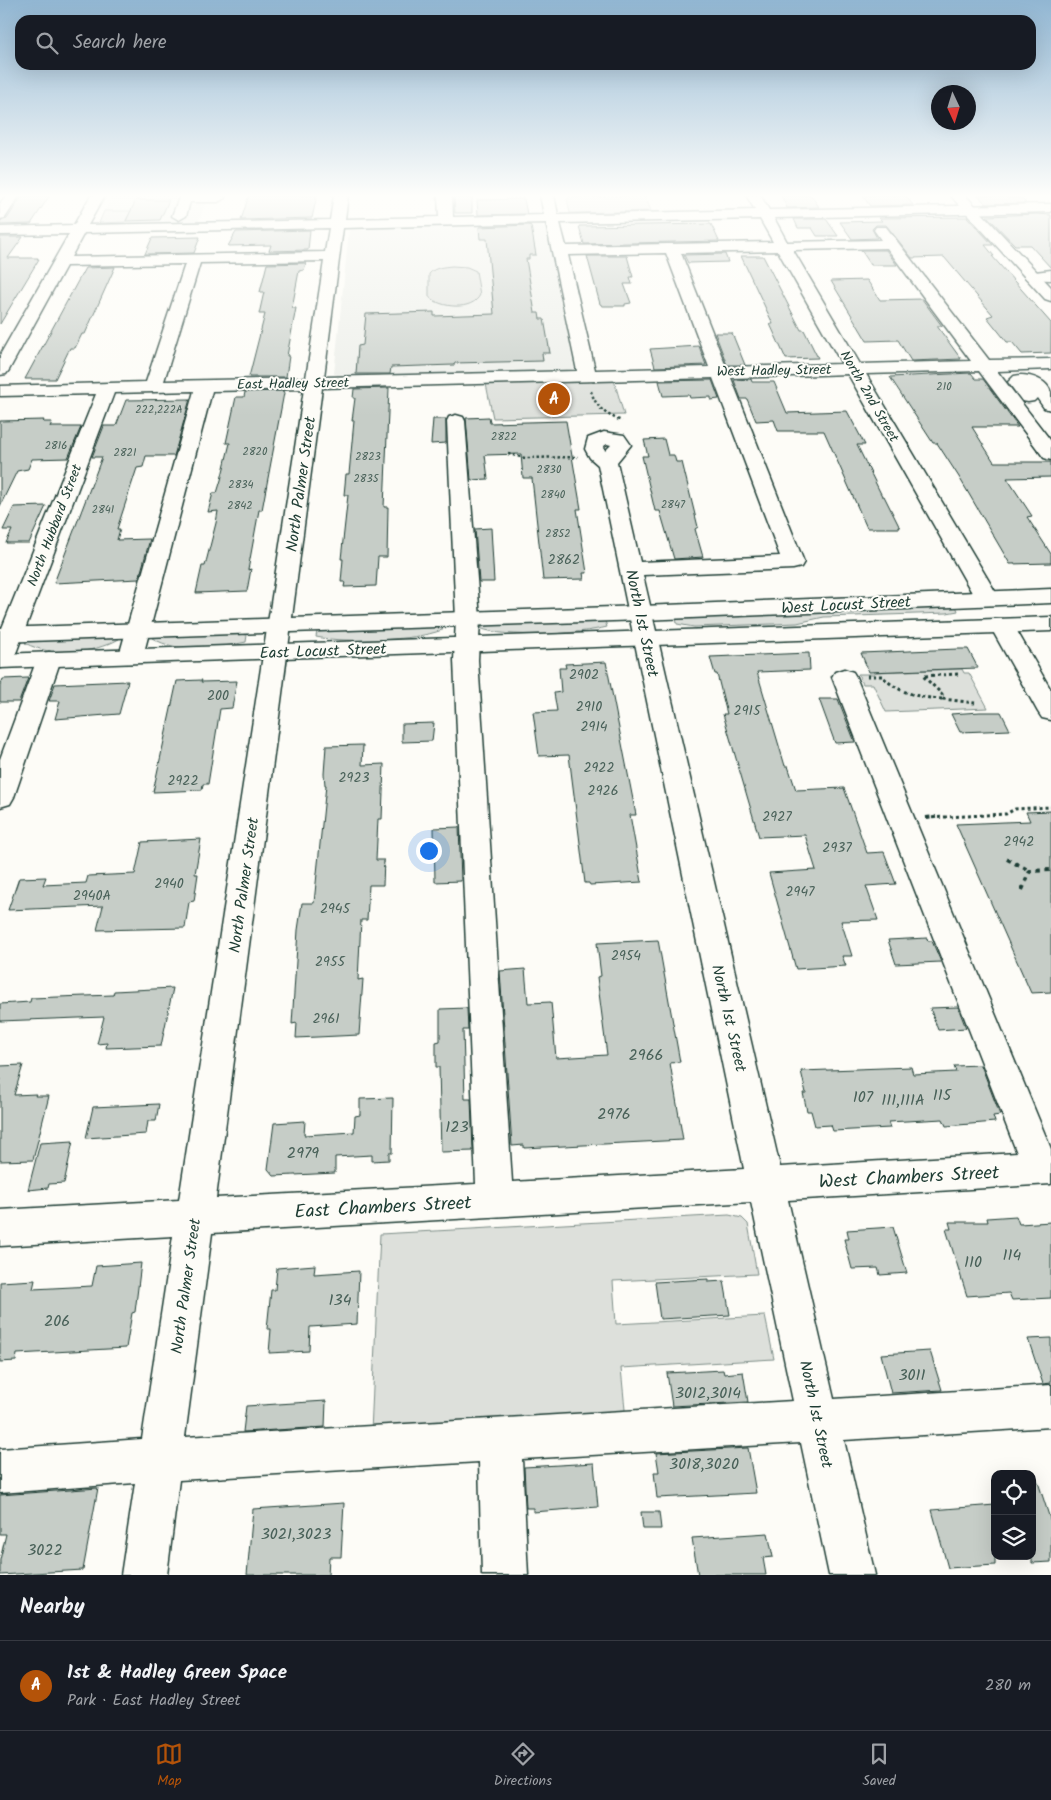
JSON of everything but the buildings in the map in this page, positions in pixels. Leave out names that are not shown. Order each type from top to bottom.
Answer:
[{"type":"street","points":[[0,370],[56,268]]},
{"type":"street","points":[[153,387],[191,268]]},
{"type":"street","name":"North Palmer Street","points":[[144,1575],[330,268]]},
{"type":"street","points":[[564,268],[587,375]]},
{"type":"street","points":[[631,569],[793,562],[680,268]]},
{"type":"street","name":"North 2nd Street","points":[[796,268],[987,598]]},
{"type":"street","points":[[911,268],[1051,454]]},
{"type":"street","points":[[1025,268],[1051,296]]},
{"type":"street","points":[[1032,276],[1051,275]]},
{"type":"street","name":"West Hadley Street","points":[[587,375],[984,365],[1011,373],[1051,364]]},
{"type":"street","points":[[1011,373],[1011,383],[1035,414],[1049,413]]},
{"type":"street","name":"East Hadley Street","points":[[0,391],[587,375]]},
{"type":"street","points":[[131,656],[194,419],[205,385]]},
{"type":"street","name":"North Hubbard Street","points":[[1,661],[6,635],[107,388]]},
{"type":"street","points":[[456,421],[495,1199]]},
{"type":"street","name":"North 1st Street","points":[[607,462],[852,1575]]},
{"type":"street","name":"West Locust Street","points":[[644,626],[987,598],[1051,596]]},
{"type":"street","points":[[779,634],[828,620],[957,615],[976,609],[987,598]]},
{"type":"street","points":[[1051,604],[1018,606],[1002,619],[1002,626],[1051,712]]},
{"type":"street","name":"West Locust Street","points":[[644,626],[779,634],[1051,624]]},
{"type":"street","name":"East Locust Street","points":[[6,635],[139,630],[278,638],[644,626]]},
{"type":"street","name":"East Locust Street","points":[[1,661],[131,656],[278,638]]},
{"type":"street","points":[[0,797],[49,659]]},
{"type":"street","points":[[853,676],[1046,1168]]},
{"type":"street","name":"West Chambers Street","points":[[767,1183],[1046,1168]]},
{"type":"street","name":"East Chambers Street","points":[[0,1228],[767,1183]]},
{"type":"street","points":[[0,1471],[160,1459],[1051,1406]]},
{"type":"street","points":[[500,1439],[505,1575]]},
{"type":"path","points":[[593,400],[599,410],[622,422]]},
{"type":"path","points":[[508,454],[525,458],[581,457]]},
{"type":"path","points":[[943,700],[942,694],[923,676],[958,674]]},
{"type":"path","points":[[853,676],[882,676],[892,686],[907,693],[943,700],[975,703]]},
{"type":"path","points":[[951,817],[1006,814],[1015,809],[1051,807]]},
{"type":"path","points":[[1007,859],[1030,871],[1051,870]]},
{"type":"path","points":[[1022,890],[1030,871]]},
{"type":"shaded area","points":[[345,268],[554,268],[574,366],[573,369],[568,371],[344,377],[334,374]]},
{"type":"shaded area","points":[[470,268],[476,271],[480,295],[476,300],[464,306],[441,304],[434,301],[429,297],[429,274],[437,269]]},
{"type":"shaded area","points":[[614,380],[624,415],[493,418],[486,384]]},
{"type":"shaded area","points":[[956,606],[958,611],[947,613],[824,617],[797,623],[694,627],[677,624],[676,617]]},
{"type":"shaded area","points":[[605,621],[607,627],[580,632],[524,634],[480,628],[493,623]]},
{"type":"shaded area","points":[[429,625],[442,628],[442,630],[415,637],[379,640],[344,640],[316,637],[317,631]]},
{"type":"shaded area","points":[[233,633],[247,635],[246,642],[211,648],[186,648],[162,643],[152,638],[154,635]]},
{"type":"shaded area","points":[[117,636],[119,639],[97,648],[72,652],[48,651],[25,643],[28,640]]},
{"type":"shaded area","points":[[962,669],[964,673],[969,673],[988,708],[886,712],[873,684],[863,684],[858,674],[874,674],[874,672]]},
{"type":"shaded area","points":[[729,1215],[742,1218],[748,1224],[757,1274],[613,1281],[616,1324],[765,1316],[774,1359],[621,1368],[626,1420],[371,1432],[380,1234]]},
{"type":"place","name":"1st & Hadley Green Space","points":[[554,399]]}]
